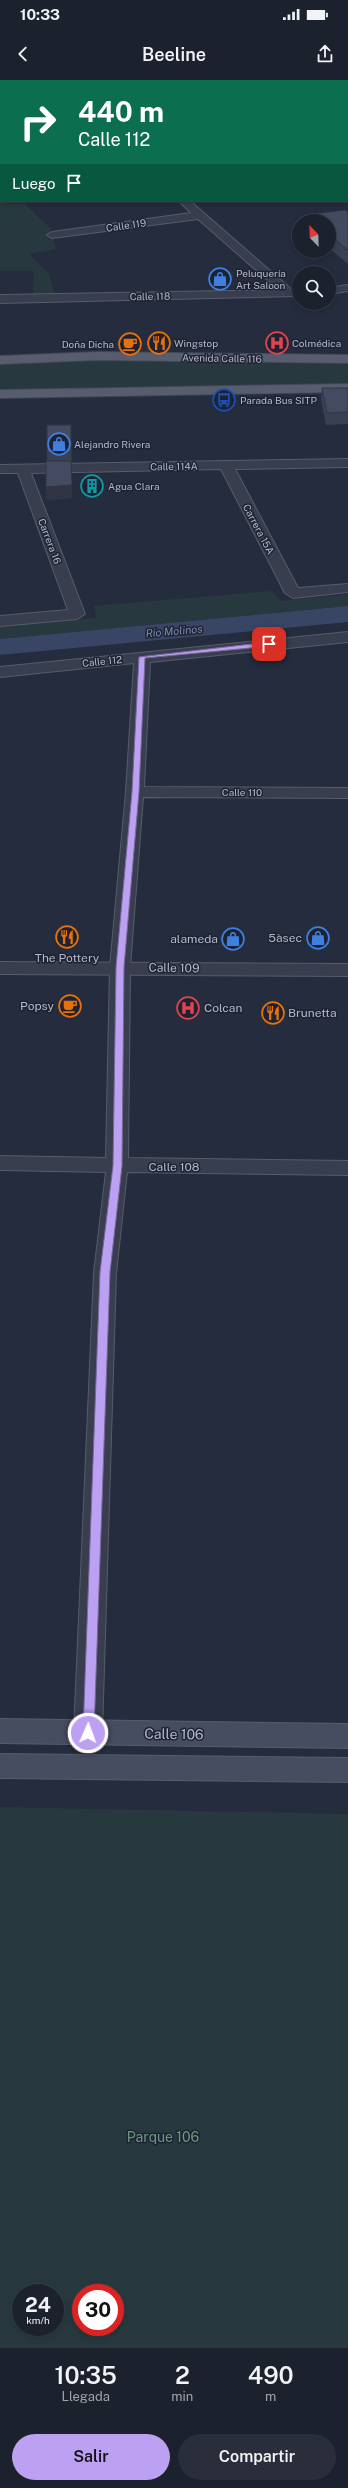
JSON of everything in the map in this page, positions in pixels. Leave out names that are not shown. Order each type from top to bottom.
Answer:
[{"type":"main road","name":"Avenida Calle 116","points":[[0,360],[98,356],[348,359]]},
{"type":"main road","points":[[0,394],[348,388]]},
{"type":"main road","name":"Calle 106","points":[[0,1732],[348,1736]]},
{"type":"main road","points":[[0,1766],[348,1770]]},
{"type":"street","points":[[185,202],[292,291]]},
{"type":"street","name":"Calle 119","points":[[52,235],[200,215]]},
{"type":"street","points":[[336,290],[348,288]]},
{"type":"street","name":"Calle 118","points":[[0,299],[292,293]]},
{"type":"street","name":"Calle 114A","points":[[0,469],[348,463]]},
{"type":"street","name":"Carrera 15A","points":[[226,465],[293,593],[348,588]]},
{"type":"street","name":"Carrera 16","points":[[0,621],[77,614],[23,469]]},
{"type":"street","name":"Calle 112","points":[[0,672],[348,637]]},
{"type":"street","points":[[88,1733],[105,1272],[117,1166],[120,967],[135,792],[142,657]]},
{"type":"street","name":"Calle 110","points":[[135,792],[348,792]]},
{"type":"street","name":"Calle 109","points":[[0,968],[120,967],[348,970]]},
{"type":"street","name":"Calle 108","points":[[0,1163],[117,1166],[348,1168]]},
{"type":"green space","points":[[0,202],[23,202],[50,228],[56,249],[29,254],[49,274],[55,296],[33,296],[34,271],[0,271]]},
{"type":"green space","points":[[45,360],[348,363],[348,386],[0,391],[0,363]]},
{"type":"green space","points":[[272,591],[281,601],[348,594],[348,606],[0,639],[0,626],[96,618],[94,606]]},
{"type":"green space","name":"Parque 106","points":[[0,1807],[348,1814],[348,2348],[0,2348]]},
{"type":"water","name":"Río Molinos","points":[[348,606],[348,622],[0,655],[0,639]]},
{"type":"building","points":[[345,210],[348,212],[348,250],[336,241],[336,214],[312,214]]},
{"type":"building","points":[[322,388],[348,388],[348,412],[327,413]]},
{"type":"building","name":"Alejandro Rivera","points":[[47,425],[71,425],[71,452],[47,453]]},
{"type":"building","points":[[46,461],[71,461],[72,485],[46,487]]},
{"type":"place","name":"Peluquería Art Saloon","points":[[220,279]]},
{"type":"place","name":"Wingstop","points":[[159,343]]},
{"type":"place","name":"Colmédica","points":[[277,343]]},
{"type":"place","name":"Doña Dicha","points":[[130,344]]},
{"type":"place","name":"Parada Bus SITP","points":[[224,400]]},
{"type":"place","name":"Alejandro Rivera","points":[[59,444]]},
{"type":"place","name":"Agua Clara","points":[[92,486]]},
{"type":"place","name":"The Pottery","points":[[67,937]]},
{"type":"place","name":"5àsec","points":[[318,938]]},
{"type":"place","name":"alameda","points":[[233,939]]},
{"type":"place","name":"Popsy","points":[[70,1006]]},
{"type":"place","name":"Colcan","points":[[188,1008]]},
{"type":"place","name":"Brunetta","points":[[273,1013]]},
{"type":"route","points":[[88,1733],[105,1272],[117,1166],[120,967],[135,792],[142,657],[269,644]]}]
